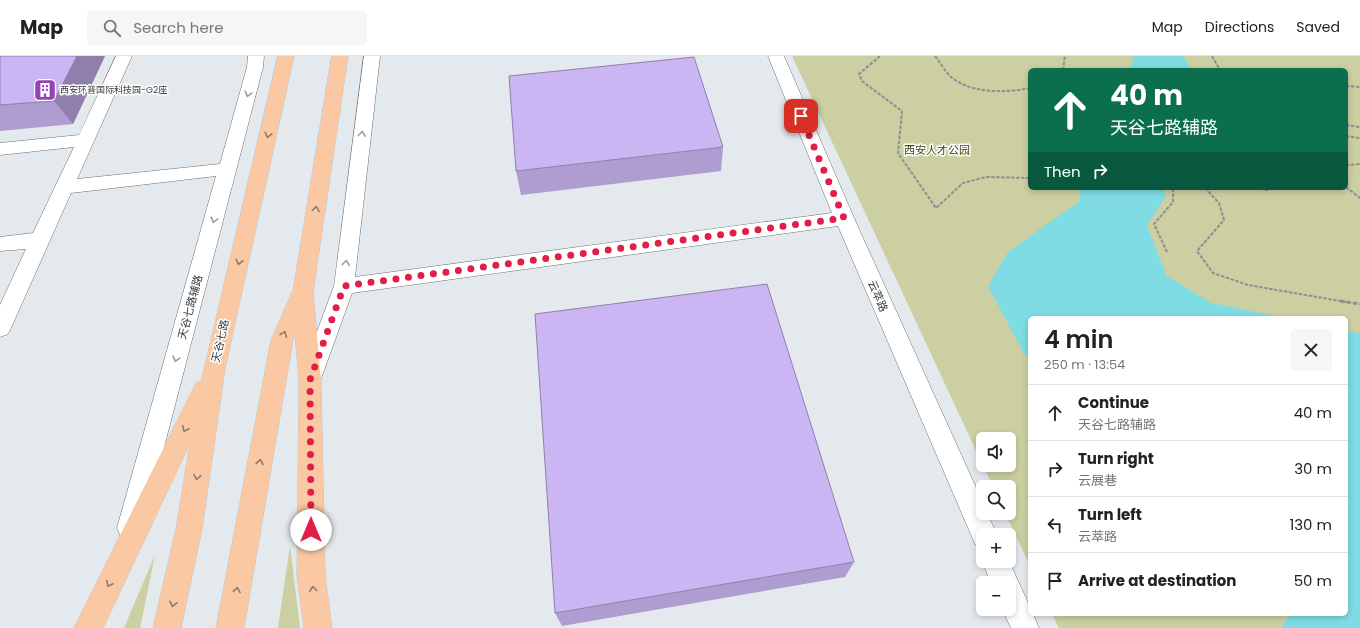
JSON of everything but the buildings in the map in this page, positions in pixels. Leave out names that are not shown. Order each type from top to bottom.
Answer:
[{"type":"main road","name":"天谷七路","points":[[168,628],[189,529],[214,369],[286,56]]},
{"type":"main road","points":[[318,628],[311,576],[310,380],[303,290],[340,56]]},
{"type":"main road","points":[[230,628],[282,340],[303,290]]},
{"type":"main road","points":[[88,628],[214,369]]},
{"type":"street","points":[[0,328],[124,56]]},
{"type":"street","name":"天谷七路辅路","points":[[122,557],[228,169],[255,67],[256,56]]},
{"type":"street","points":[[310,380],[344,286],[372,56]]},
{"type":"street","name":"云萃路","points":[[776,56],[844,218],[981,528]]},
{"type":"street","points":[[0,149],[86,140]]},
{"type":"street","points":[[64,187],[228,169]]},
{"type":"street","points":[[344,286],[844,218]]},
{"type":"street","points":[[0,244],[40,240]]},
{"type":"street","points":[[1016,608],[1025,628]]},
{"type":"path","points":[[880,56],[862,69],[859,74],[862,81],[902,111],[898,153],[936,208],[963,183],[986,178],[1028,178]]},
{"type":"path","points":[[935,56],[951,76],[968,86],[986,91],[1028,88]]},
{"type":"path","points":[[1063,68],[1065,56]]},
{"type":"path","points":[[1212,56],[1219,68]]},
{"type":"path","points":[[1348,86],[1360,87]]},
{"type":"path","points":[[1348,125],[1360,127]]},
{"type":"path","points":[[1348,136],[1360,138]]},
{"type":"path","points":[[1348,165],[1360,164]]},
{"type":"path","points":[[1348,189],[1360,198]]},
{"type":"path","points":[[1167,252],[1154,224],[1173,202],[1173,190]]},
{"type":"path","points":[[1207,190],[1219,203],[1224,220],[1197,251],[1213,273],[1248,285],[1360,304]]},
{"type":"green space","name":"西安人才公园","points":[[792,56],[1360,56],[1360,628],[1059,628],[1053,616],[1348,616],[1348,316],[1028,316],[1028,562],[1016,536],[1016,528],[1012,528],[1008,520],[1016,520],[1016,480],[990,480],[986,472],[1016,472],[1016,432],[976,432],[976,451]]},
{"type":"green space","points":[[290,546],[300,628],[278,628]]},
{"type":"green space","points":[[155,555],[140,628],[124,628]]},
{"type":"water","points":[[1131,56],[1184,56],[1190,68],[1130,68],[1134,59]]},
{"type":"water","points":[[1079,190],[1164,190],[1166,196],[1147,225],[1166,275],[1211,303],[1275,316],[1028,316],[1028,357],[1023,352],[988,286],[1008,252],[1080,201]]},
{"type":"water","points":[[1348,331],[1360,334],[1360,628],[1281,628],[1289,616],[1348,616]]},
{"type":"place","name":"西安环普国际科技园-G2座","points":[[45,90]]},
{"type":"route","points":[[311,530],[310,380],[344,286],[844,218],[801,116]]}]
